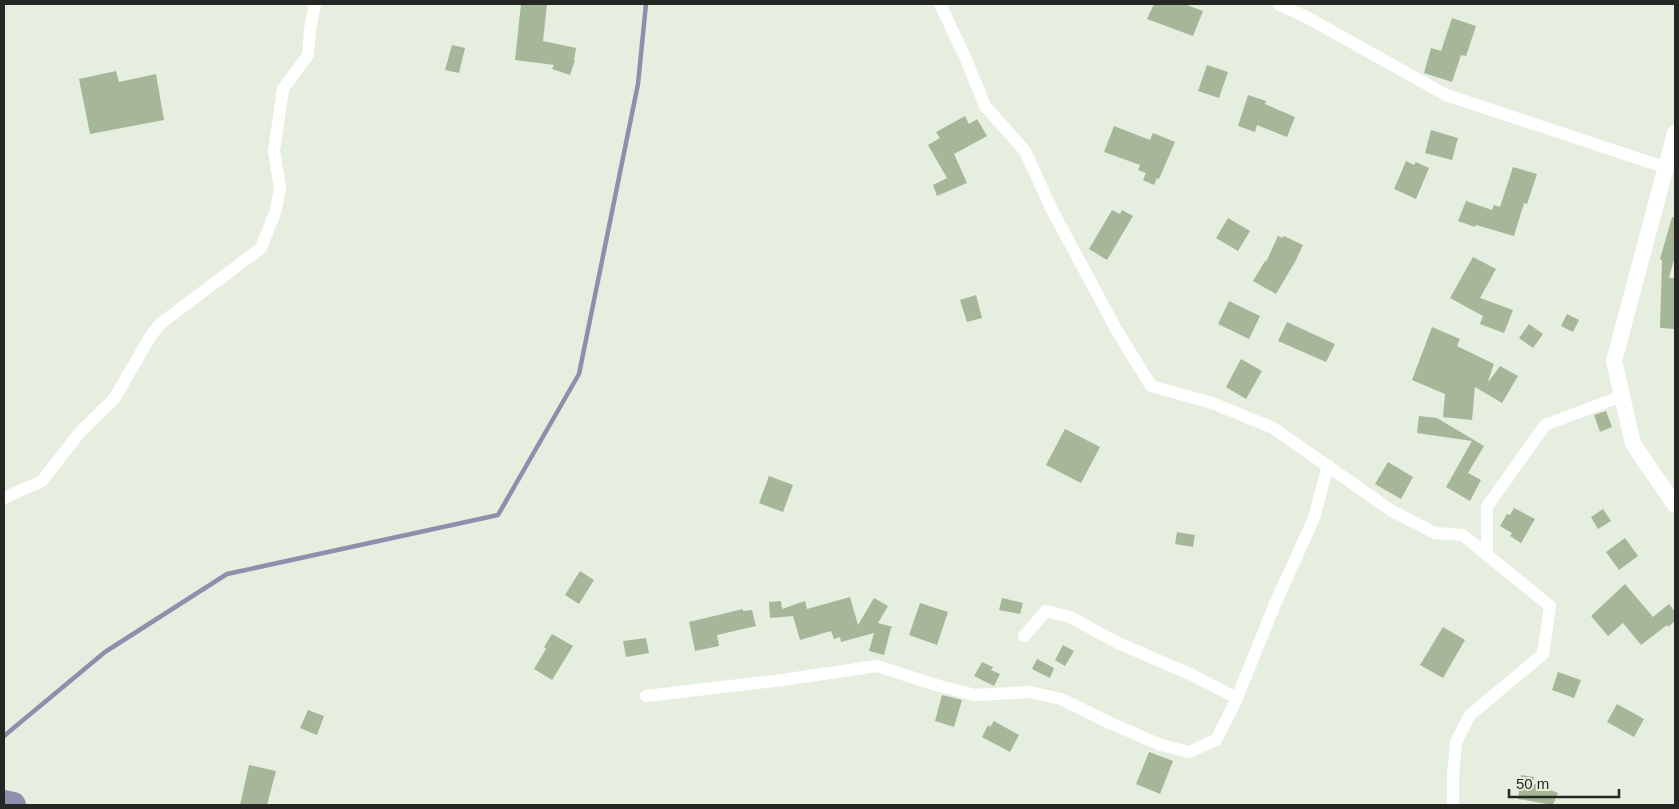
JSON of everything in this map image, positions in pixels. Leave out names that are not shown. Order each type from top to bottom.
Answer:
[{"type":"street","points":[[4,498],[42,481],[80,432],[114,399],[150,337],[160,324],[261,248],[276,210],[280,188],[274,152],[283,89],[308,55],[314,4]]},
{"type":"street","points":[[940,4],[966,59],[985,106],[1025,152],[1052,210],[1116,329],[1151,386],[1212,403],[1274,428],[1392,511],[1435,533],[1463,536],[1550,606],[1543,654],[1470,715],[1456,742],[1453,805]]},
{"type":"street","points":[[1278,4],[1310,19],[1446,96],[1667,168]]},
{"type":"street","points":[[1675,132],[1667,168],[1614,361],[1633,444],[1675,505]]},
{"type":"street","points":[[1487,555],[1487,507],[1545,425],[1622,396]]},
{"type":"street","points":[[646,696],[782,680],[877,666],[975,695],[1030,692],[1061,699],[1161,746],[1189,752],[1216,740],[1237,698],[1275,604],[1314,518],[1328,465]]},
{"type":"street","points":[[1024,636],[1046,611],[1070,617],[1118,643],[1192,675],[1237,698]]},
{"type":"building","points":[[521,4],[547,4],[543,41],[576,48],[575,60],[570,75],[552,69],[554,65],[515,60]]},
{"type":"building","points":[[1154,4],[1184,4],[1203,11],[1193,36],[1147,19]]},
{"type":"building","points":[[1452,18],[1476,26],[1466,56],[1461,55],[1452,82],[1424,73],[1431,48],[1441,51]]},
{"type":"building","points":[[452,45],[465,48],[459,73],[445,70]]},
{"type":"building","points":[[1207,65],[1228,72],[1219,98],[1198,91]]},
{"type":"building","points":[[116,71],[119,82],[156,74],[164,120],[90,134],[79,79]]},
{"type":"building","points":[[1248,95],[1266,101],[1265,104],[1295,117],[1287,137],[1257,125],[1255,132],[1238,126]]},
{"type":"building","points":[[965,116],[969,124],[977,119],[987,136],[954,154],[967,183],[937,196],[933,185],[947,178],[928,145],[940,138],[936,132]]},
{"type":"building","points":[[1114,126],[1150,140],[1153,133],[1175,142],[1159,179],[1157,178],[1154,185],[1143,180],[1146,173],[1138,170],[1140,165],[1104,152]]},
{"type":"building","points":[[1431,130],[1458,138],[1452,160],[1425,153]]},
{"type":"building","points":[[1406,161],[1414,165],[1416,162],[1429,168],[1416,199],[1394,189]]},
{"type":"building","points":[[1513,167],[1537,174],[1527,204],[1524,203],[1514,236],[1458,221],[1466,201],[1492,210],[1494,205],[1500,207]]},
{"type":"building","points":[[1112,210],[1120,214],[1122,210],[1133,216],[1107,260],[1089,249]]},
{"type":"building","points":[[1672,217],[1675,218],[1675,256],[1669,278],[1675,278],[1675,329],[1660,328],[1662,260],[1660,259]]},
{"type":"building","points":[[1228,218],[1250,231],[1238,251],[1216,238]]},
{"type":"building","points":[[1278,236],[1282,238],[1284,236],[1303,245],[1276,294],[1253,281],[1266,262]]},
{"type":"building","points":[[1473,257],[1496,269],[1480,298],[1513,310],[1504,333],[1480,324],[1483,316],[1450,298]]},
{"type":"building","points":[[976,295],[982,318],[967,322],[960,300]]},
{"type":"building","points":[[1229,301],[1260,316],[1249,339],[1218,324]]},
{"type":"building","points":[[1567,314],[1579,320],[1573,332],[1561,326]]},
{"type":"building","points":[[1287,322],[1335,344],[1326,362],[1278,341]]},
{"type":"building","points":[[1529,324],[1543,334],[1533,348],[1519,338]]},
{"type":"building","points":[[1432,327],[1460,339],[1457,346],[1494,364],[1488,381],[1500,366],[1518,376],[1502,403],[1475,387],[1472,420],[1443,417],[1445,394],[1412,380]]},
{"type":"building","points":[[1241,359],[1262,371],[1246,399],[1226,387]]},
{"type":"building","points":[[1606,411],[1612,427],[1600,432],[1594,415]]},
{"type":"building","points":[[1419,416],[1437,418],[1484,446],[1468,473],[1481,480],[1470,501],[1446,487],[1472,441],[1417,433]]},
{"type":"building","points":[[1065,429],[1100,447],[1081,483],[1046,465]]},
{"type":"building","points":[[1388,462],[1413,477],[1401,499],[1375,484]]},
{"type":"building","points":[[769,476],[793,485],[783,512],[759,503]]},
{"type":"building","points":[[1514,508],[1535,519],[1521,543],[1510,536],[1512,533],[1500,526],[1507,514],[1510,515]]},
{"type":"building","points":[[1603,509],[1611,521],[1598,529],[1591,517]]},
{"type":"building","points":[[1177,532],[1195,535],[1193,547],[1175,544]]},
{"type":"building","points":[[1625,538],[1638,556],[1619,570],[1606,552]]},
{"type":"building","points":[[580,571],[594,580],[579,604],[565,595]]},
{"type":"building","points":[[1625,584],[1653,617],[1669,604],[1675,612],[1675,621],[1641,645],[1623,623],[1608,636],[1591,616]]},
{"type":"building","points":[[850,597],[858,625],[874,598],[888,606],[878,623],[893,627],[891,628],[884,655],[869,651],[874,633],[841,642],[840,637],[834,639],[831,631],[800,640],[793,616],[770,618],[769,602],[781,601],[782,609],[805,601],[807,609]]},
{"type":"building","points":[[1002,598],[1023,603],[1020,614],[999,610]]},
{"type":"building","points":[[920,603],[948,612],[937,645],[909,635]]},
{"type":"building","points":[[743,609],[743,611],[752,610],[756,626],[717,635],[719,646],[695,651],[689,622]]},
{"type":"building","points":[[1443,627],[1465,640],[1443,678],[1420,665]]},
{"type":"building","points":[[552,634],[573,646],[552,680],[534,669],[546,649],[544,647]]},
{"type":"building","points":[[646,638],[649,653],[626,657],[623,641]]},
{"type":"building","points":[[1063,645],[1074,651],[1065,666],[1055,660]]},
{"type":"building","points":[[1037,659],[1054,668],[1050,678],[1032,669]]},
{"type":"building","points":[[982,662],[993,667],[991,670],[1000,674],[994,686],[974,676]]},
{"type":"building","points":[[1558,672],[1581,680],[1574,698],[1552,690]]},
{"type":"building","points":[[942,695],[962,700],[954,727],[935,721]]},
{"type":"building","points":[[1617,704],[1644,719],[1634,737],[1607,722]]},
{"type":"building","points":[[308,710],[324,716],[317,735],[300,728]]},
{"type":"building","points":[[994,721],[1019,735],[1010,752],[982,737],[988,725],[990,727]]},
{"type":"building","points":[[1149,752],[1173,761],[1160,794],[1136,784]]},
{"type":"building","points":[[249,765],[276,771],[267,805],[240,805]]},
{"type":"building","points":[[1521,775],[1534,777],[1533,783],[1558,793],[1553,805],[1518,799]]},
{"type":"waterway","points":[[4,736],[105,652],[227,574],[498,515],[579,374],[638,84],[646,4]]},
{"type":"waterway","points":[[4,803],[13,805]]}]
